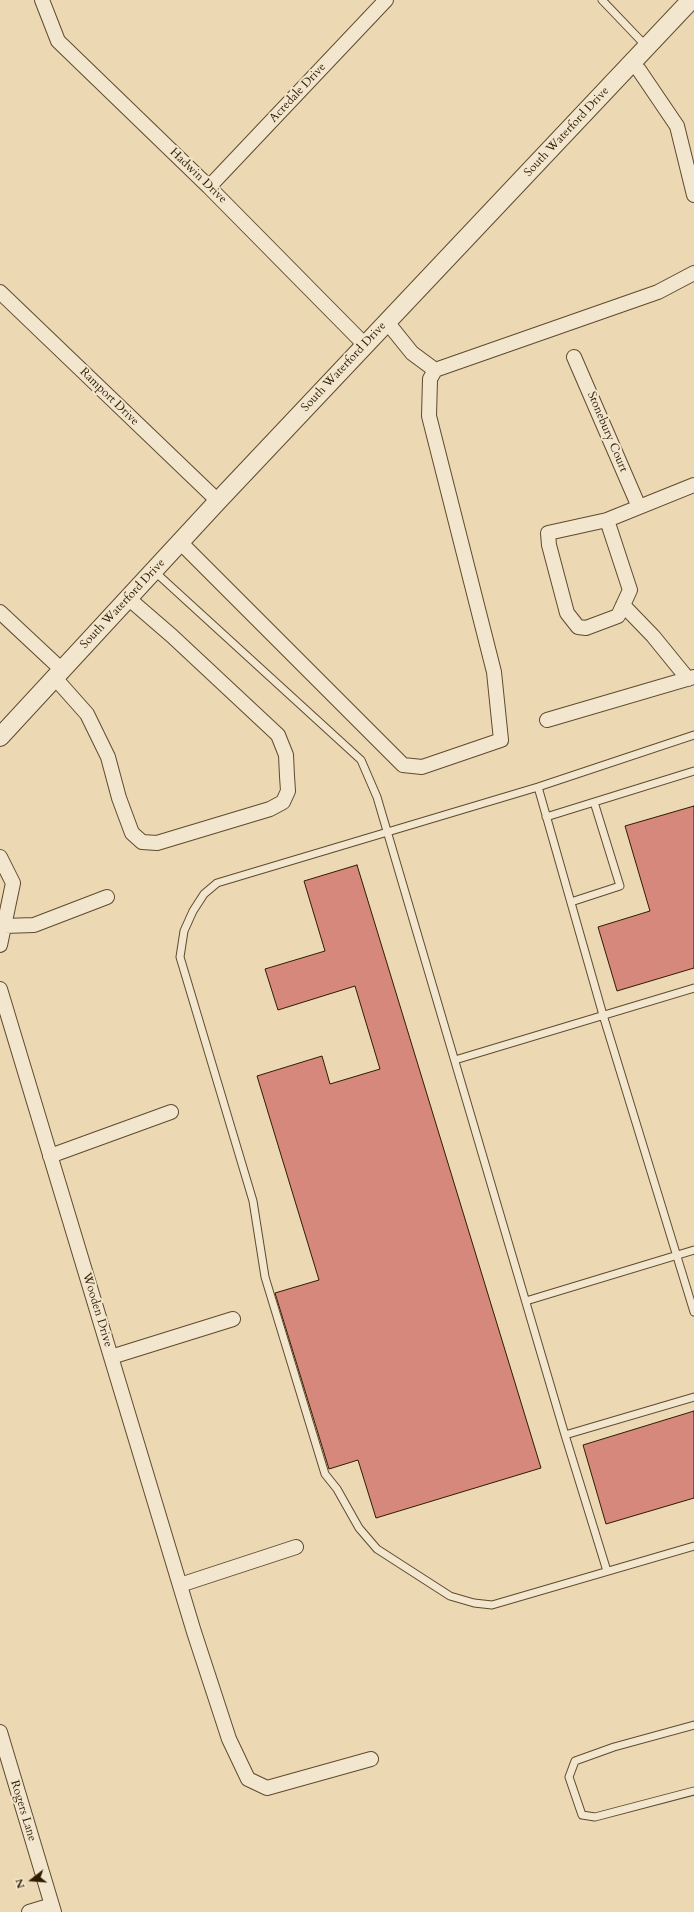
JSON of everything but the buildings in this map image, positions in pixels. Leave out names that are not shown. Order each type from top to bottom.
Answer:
[{"type":"street","name":"Hadwin Drive","points":[[42,0],[58,41],[209,187],[366,345]]},
{"type":"street","name":"Acredale Drive","points":[[209,187],[386,0]]},
{"type":"street","name":"South Waterford Drive","points":[[0,737],[218,501],[691,0]]},
{"type":"street","points":[[631,64],[639,70],[677,126],[694,195]]},
{"type":"street","points":[[180,542],[403,765],[422,767],[501,740],[494,672],[428,416],[430,379],[435,370],[658,292],[694,273]]},
{"type":"street","name":"Ramport Drive","points":[[0,292],[218,501]]},
{"type":"street","points":[[387,322],[412,353],[435,370]]},
{"type":"street","name":"Stonebury Court","points":[[574,357],[639,507]]},
{"type":"street","points":[[607,520],[630,590],[618,616],[586,628],[578,627],[567,613],[548,533],[607,520],[694,485]]},
{"type":"street","points":[[0,612],[58,674],[87,714],[108,758],[119,798],[132,833],[142,842],[157,842],[270,809],[283,802],[288,791],[286,755],[278,735],[172,636],[128,598]]},
{"type":"street","points":[[547,720],[691,678],[623,605]]},
{"type":"street","points":[[0,856],[13,883],[0,945]]},
{"type":"street","points":[[4,926],[34,925],[107,897]]},
{"type":"street","name":"Wooden Drive","points":[[0,989],[194,1632],[229,1738],[248,1779],[267,1788],[371,1760]]},
{"type":"street","points":[[50,1156],[171,1112]]},
{"type":"street","points":[[111,1357],[233,1319]]},
{"type":"street","points":[[180,1585],[296,1547]]},
{"type":"street","name":"Rogers Lane","points":[[0,1732],[53,1909]]},
{"type":"street","points":[[29,1912],[53,1909]]},
{"type":"lane","points":[[602,0],[647,47]]},
{"type":"lane","points":[[154,571],[361,760],[377,797],[565,1435],[607,1571]]},
{"type":"lane","points":[[694,735],[538,787],[217,883],[204,894],[193,911],[184,931],[180,957],[253,1201],[265,1277],[325,1474],[337,1489],[358,1528],[377,1549],[450,1596],[474,1603],[492,1605],[694,1546]]},
{"type":"lane","points":[[546,817],[694,771]]},
{"type":"lane","points":[[538,787],[603,1015],[694,1312]]},
{"type":"lane","points":[[571,902],[620,886],[594,802]]},
{"type":"lane","points":[[454,1060],[694,988]]},
{"type":"lane","points":[[526,1301],[694,1250]]},
{"type":"lane","points":[[565,1435],[694,1397]]},
{"type":"lane","points":[[694,1724],[614,1747],[575,1761],[569,1777],[582,1815],[595,1817],[694,1791]]}]
